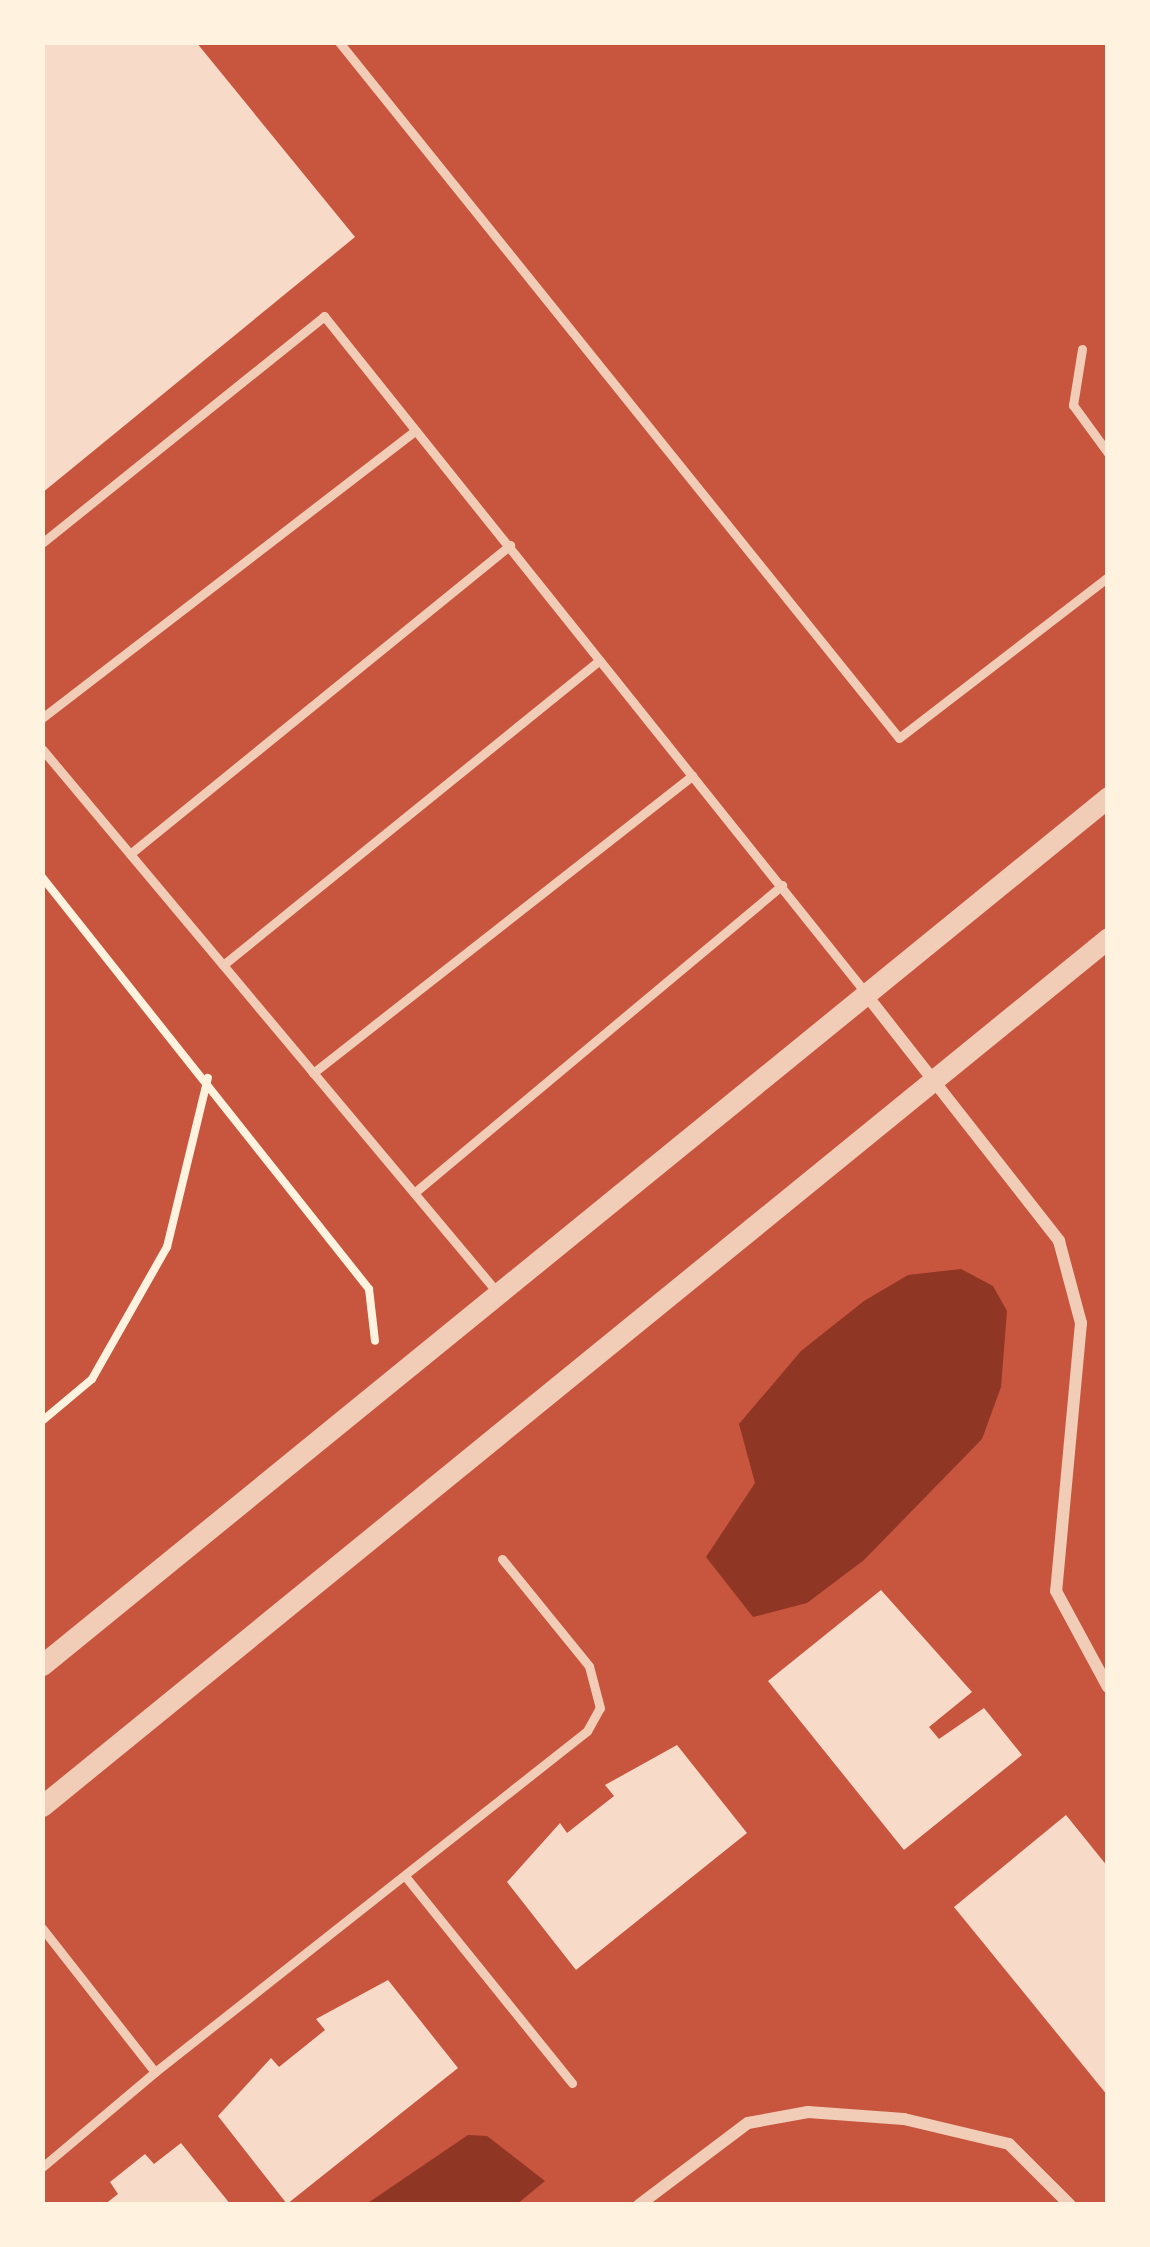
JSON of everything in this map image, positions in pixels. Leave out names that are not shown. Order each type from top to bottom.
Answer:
[{"type":"street","points":[[42,1665],[1108,797]]},
{"type":"street","points":[[42,1806],[1108,938]]},
{"type":"street","points":[[868,997],[938,1079],[1059,1241],[1081,1323],[1056,1591],[1108,1687]]},
{"type":"street","points":[[639,2205],[748,2123],[808,2113],[904,2119],[1009,2144],[1070,2205]]},
{"type":"lane","points":[[339,42],[899,738],[1108,577]]},
{"type":"lane","points":[[42,543],[324,316],[868,997]]},
{"type":"lane","points":[[1082,349],[1072,405],[1108,453]]},
{"type":"lane","points":[[42,718],[415,431]]},
{"type":"lane","points":[[130,854],[510,545]]},
{"type":"lane","points":[[223,965],[599,661]]},
{"type":"lane","points":[[42,749],[500,1295]]},
{"type":"lane","points":[[314,1073],[692,776]]},
{"type":"lane","points":[[414,1192],[782,885]]},
{"type":"lane","points":[[42,2167],[586,1731],[600,1708],[589,1666],[502,1559]]},
{"type":"lane","points":[[405,1876],[572,2083]]},
{"type":"lane","points":[[42,1928],[155,2072]]},
{"type":"path","points":[[42,877],[208,1078],[369,1289],[375,1341]]},
{"type":"path","points":[[42,1420],[92,1379],[167,1247],[208,1078]]},
{"type":"shaded area","points":[[961,1269],[993,1286],[1007,1311],[1001,1387],[982,1439],[864,1560],[807,1603],[753,1617],[706,1557],[755,1483],[739,1424],[801,1351],[864,1301],[908,1275]]},
{"type":"shaded area","points":[[468,2135],[487,2136],[545,2181],[516,2205],[365,2205]]},
{"type":"building","points":[[42,42],[196,42],[355,237],[42,493]]},
{"type":"building","points":[[881,1590],[972,1692],[929,1727],[939,1739],[984,1708],[1022,1755],[904,1850],[768,1681]]},
{"type":"building","points":[[677,1745],[747,1833],[576,1970],[507,1882],[560,1823],[567,1833],[614,1796],[605,1785]]},
{"type":"building","points":[[1066,1815],[1108,1867],[1108,2096],[954,1907]]},
{"type":"building","points":[[388,1980],[458,2068],[287,2204],[218,2116],[271,2058],[279,2067],[325,2030],[316,2019]]},
{"type":"building","points":[[181,2143],[231,2205],[104,2205],[118,2194],[110,2182],[145,2154],[154,2164]]}]
